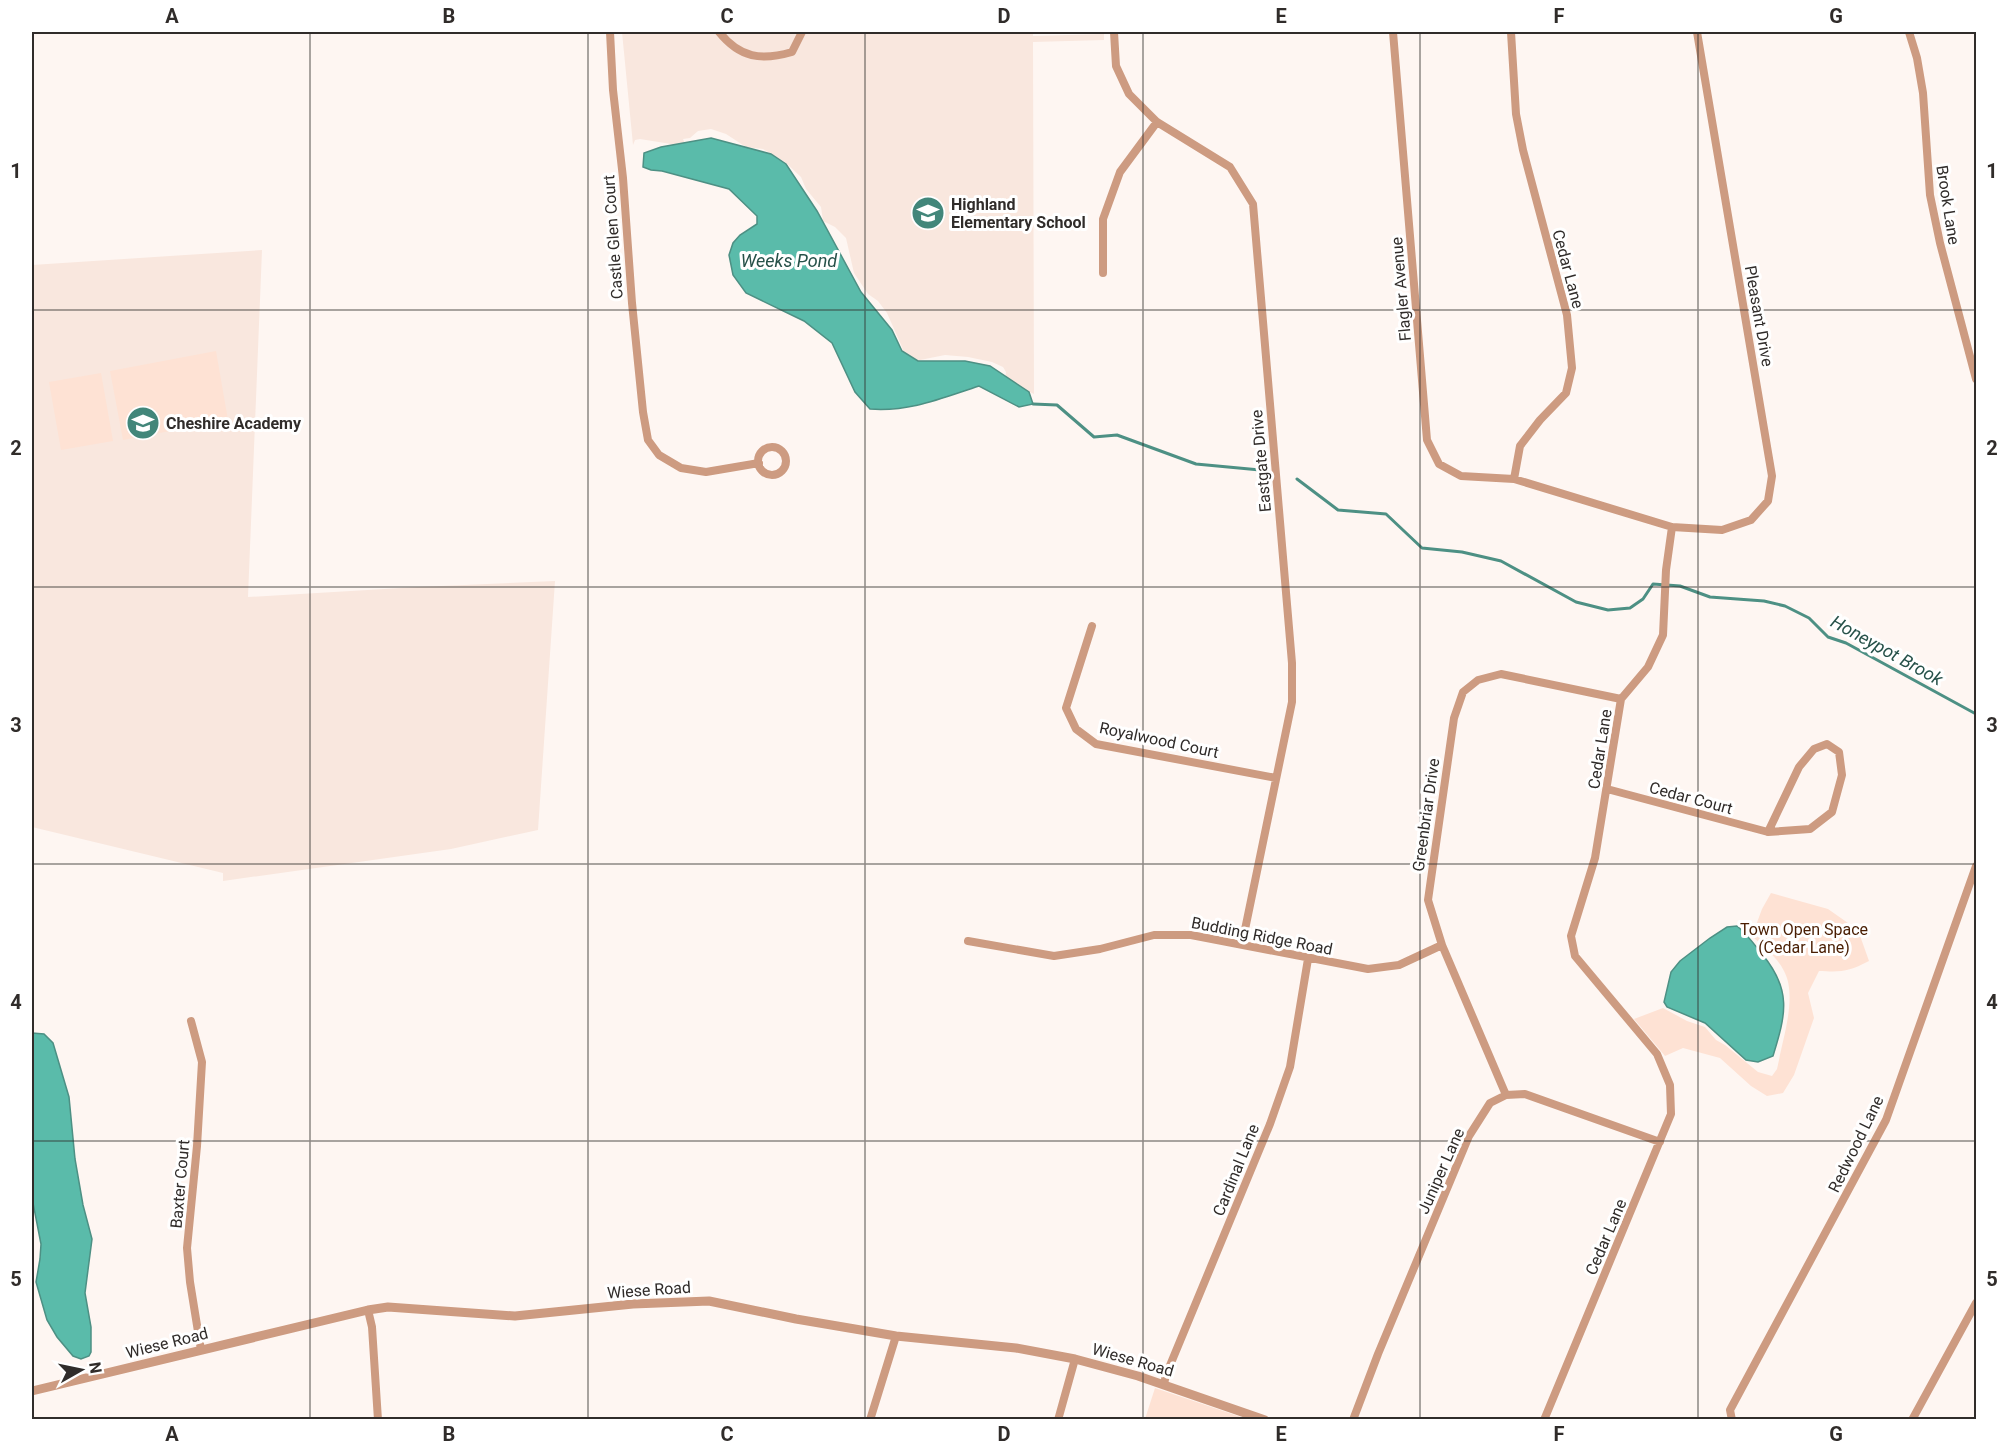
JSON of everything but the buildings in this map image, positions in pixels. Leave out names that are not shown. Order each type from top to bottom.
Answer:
[{"type":"street","name":"Castle Glen Court","points":[[610,32],[632,303],[648,440],[659,455],[681,468],[706,472],[759,464]]},
{"type":"street","points":[[719,32],[729,44],[741,52],[768,57],[792,52],[802,32]]},
{"type":"street","name":"Eastgate Drive","points":[[1114,32],[1116,66],[1129,94],[1157,122],[1230,167],[1254,204],[1292,663],[1292,702],[1242,944]]},
{"type":"street","name":"Flagler Avenue","points":[[1393,32],[1427,440],[1439,464],[1461,476],[1514,479]]},
{"type":"street","name":"Cedar Lane","points":[[1511,32],[1516,114],[1522,150],[1567,315],[1572,368],[1566,393],[1540,420],[1520,446],[1514,479]]},
{"type":"street","name":"Pleasant Drive","points":[[1672,527],[1722,530],[1750,520],[1768,501],[1772,476],[1697,32]]},
{"type":"street","name":"Brook Lane","points":[[1910,32],[1923,93],[1930,195],[1940,243],[1977,379]]},
{"type":"street","points":[[1103,273],[1103,219],[1120,172],[1157,122]]},
{"type":"street","points":[[1514,479],[1672,527]]},
{"type":"street","name":"Cedar Lane","points":[[1544,1419],[1671,1114],[1670,1085],[1657,1054],[1575,956],[1571,936],[1594,858],[1621,699],[1648,667],[1663,635],[1666,570],[1672,527]]},
{"type":"street","name":"Royalwood Court","points":[[1092,626],[1066,708],[1076,729],[1096,744],[1276,778]]},
{"type":"street","name":"Greenbriar Drive","points":[[1506,1095],[1442,945],[1428,900],[1454,718],[1463,692],[1478,680],[1501,674],[1621,699]]},
{"type":"street","name":"Cedar Court","points":[[1607,789],[1768,832],[1810,829],[1832,812],[1842,775],[1839,752],[1827,744],[1814,749],[1799,767],[1768,832]]},
{"type":"street","name":"Redwood Lane","points":[[1732,1419],[1730,1410],[1886,1119],[1977,866]]},
{"type":"street","name":"Budding Ridge Road","points":[[968,941],[1054,956],[1100,950],[1154,935],[1191,935],[1368,969],[1399,965],[1442,945]]},
{"type":"street","name":"Cardinal Lane","points":[[1164,1384],[1270,1124],[1290,1067],[1308,958]]},
{"type":"street","name":"Baxter Court","points":[[191,1021],[202,1062],[188,1248],[190,1282],[201,1350]]},
{"type":"street","points":[[1506,1095],[1525,1094],[1660,1142]]},
{"type":"street","name":"Juniper Lane","points":[[1353,1419],[1469,1136],[1490,1103],[1506,1095]]},
{"type":"street","name":"Wiese Road","points":[[32,1391],[388,1307],[515,1316],[633,1304],[709,1301],[896,1336],[1016,1348],[1075,1359],[1164,1384],[1265,1419]]},
{"type":"street","points":[[1912,1419],[1977,1303]]},
{"type":"street","points":[[368,1310],[372,1327],[378,1419]]},
{"type":"street","points":[[870,1419],[896,1336]]},
{"type":"street","points":[[1058,1419],[1075,1359]]},
{"type":"shaded area","name":"Highland Elementary School","points":[[622,32],[1033,32],[1033,36],[1104,34],[1104,40],[1033,42],[1034,394],[1005,381],[1006,372],[1003,367],[992,362],[945,355],[920,360],[907,367],[902,347],[887,313],[878,301],[868,294],[854,273],[846,238],[835,227],[823,221],[821,207],[806,189],[801,177],[785,162],[763,149],[746,147],[726,134],[711,129],[698,131],[690,138],[683,139],[692,159],[671,144],[640,139],[635,140],[633,145]]},
{"type":"shaded area","name":"Cheshire Academy","points":[[262,250],[248,597],[555,581],[538,830],[451,849],[223,881],[223,873],[32,827],[32,265]]},
{"type":"green space","points":[[216,351],[228,420],[123,440],[110,371]]},
{"type":"green space","points":[[101,373],[113,441],[61,450],[49,382]]},
{"type":"green space","name":"Town Open Space (Cedar Lane)","points":[[1771,893],[1828,909],[1858,930],[1869,961],[1845,970],[1819,971],[1808,993],[1814,1018],[1794,1075],[1783,1093],[1767,1096],[1751,1086],[1720,1058],[1683,1048],[1665,1056],[1634,1019],[1663,1008],[1687,1021],[1705,1027],[1716,1040],[1758,1072],[1772,1076],[1777,1069],[1786,1027],[1789,1003],[1788,981],[1781,966],[1770,952],[1752,936]]},
{"type":"green space","points":[[1155,1388],[1247,1419],[1145,1419]]},
{"type":"water","name":"Weeks Pond","points":[[711,138],[771,154],[786,164],[817,211],[861,292],[892,330],[902,351],[918,361],[965,361],[990,366],[1029,392],[1033,404],[1019,407],[979,386],[912,406],[870,409],[855,392],[832,343],[804,321],[746,293],[733,275],[729,255],[733,243],[740,235],[757,224],[757,216],[729,189],[643,167],[644,153],[661,147]]},
{"type":"water","points":[[1737,926],[1772,967],[1782,991],[1784,1003],[1781,1027],[1773,1056],[1758,1062],[1746,1060],[1705,1023],[1667,1007],[1664,1002],[1671,972],[1680,961],[1727,927]]},
{"type":"water","points":[[32,1033],[44,1034],[53,1043],[69,1097],[75,1159],[92,1239],[85,1293],[91,1327],[91,1352],[89,1356],[81,1359],[73,1356],[57,1337],[47,1320],[36,1282],[41,1244],[32,1198]]},
{"type":"waterway","name":"Honeypot Brook","points":[[1033,404],[1057,405],[1094,437],[1117,435],[1196,464],[1260,470]]},
{"type":"waterway","name":"Honeypot Brook","points":[[1297,479],[1338,510],[1386,514],[1422,548],[1462,552],[1501,561],[1576,602],[1608,610],[1630,608],[1643,599],[1653,584],[1680,586],[1710,597],[1764,601],[1785,606],[1809,618],[1828,637],[1846,643],[1976,714]]},
{"type":"place","name":"Highland Elementary School","points":[[928,213]]},
{"type":"place","name":"Cheshire Academy","points":[[143,423]]}]
